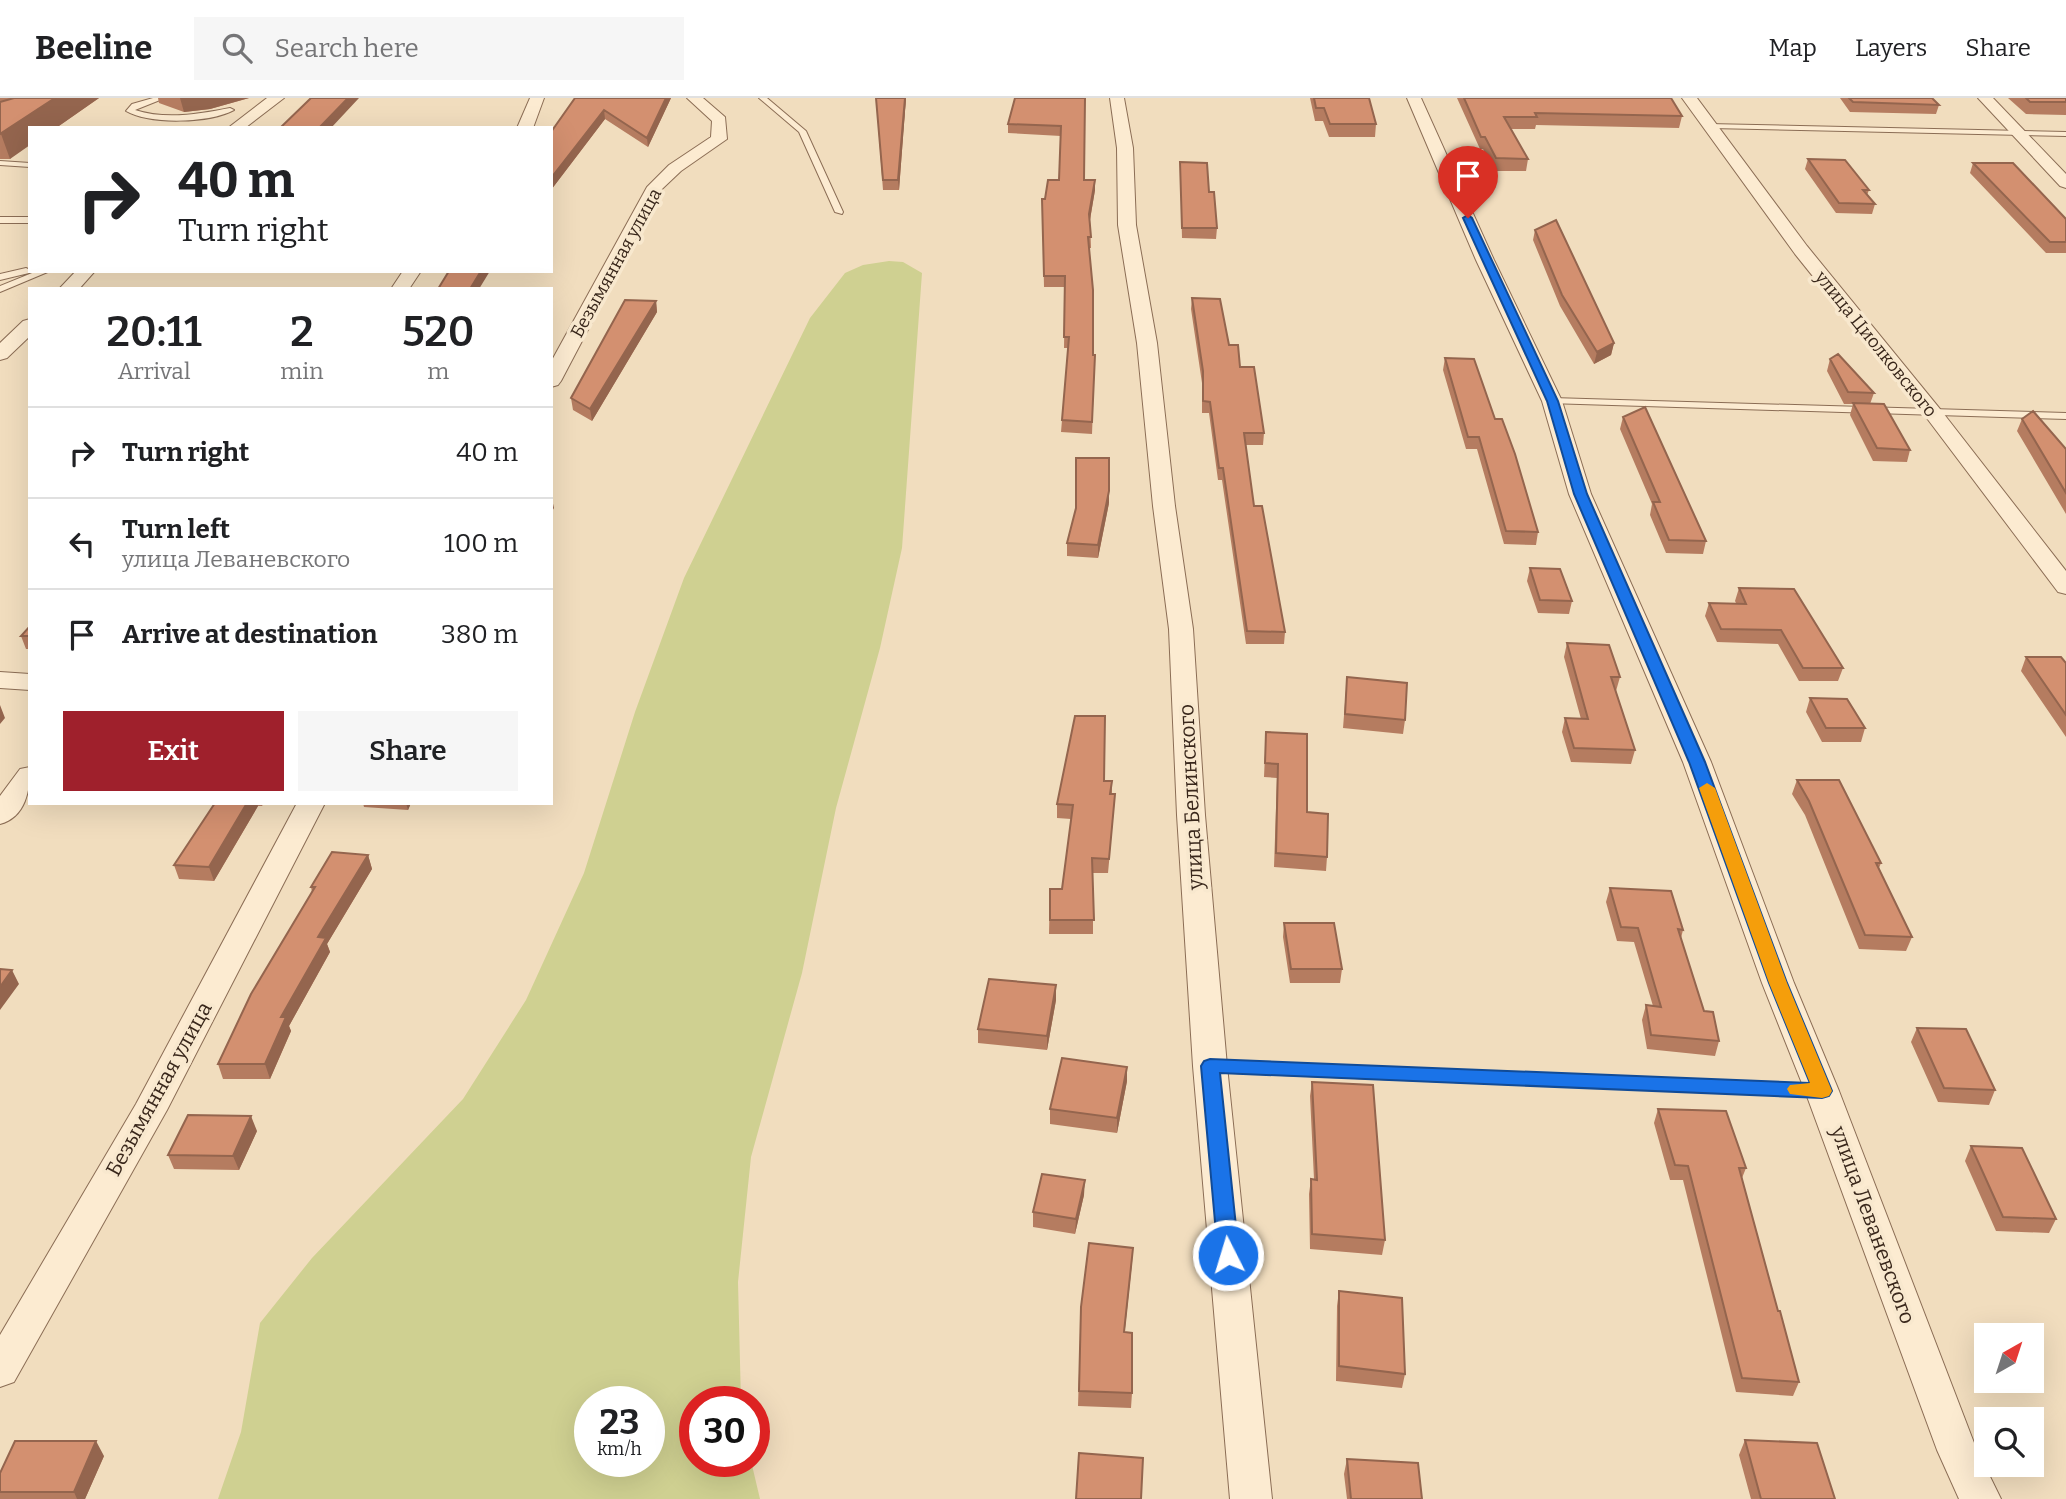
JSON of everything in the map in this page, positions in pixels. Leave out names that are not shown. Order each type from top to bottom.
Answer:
[{"type":"street","points":[[238,126],[276,98]]},
{"type":"street","points":[[526,126],[537,98]]},
{"type":"street","name":"Безымянная улица","points":[[553,377],[654,187],[675,168],[719,139],[720,120],[694,98]]},
{"type":"street","name":"улица Белинского","points":[[1117,98],[1125,148],[1127,225],[1147,343],[1181,629],[1191,815],[1210,1066],[1251,1499]]},
{"type":"street","name":"улица Леваневского","points":[[1415,98],[1485,260],[1552,401],[1580,494],[1697,762],[1778,983],[1822,1091],[1957,1450],[1980,1499]]},
{"type":"street","name":"улица Циолковского","points":[[1689,98],[1801,250],[1933,413],[2066,587]]},
{"type":"street","points":[[1985,98],[2066,183]]},
{"type":"street","points":[[70,287],[84,273]]},
{"type":"street","points":[[0,354],[28,327]]},
{"type":"street","points":[[0,680],[28,682]]},
{"type":"street","points":[[0,814],[28,778]]},
{"type":"street","name":"Безымянная улица","points":[[0,1370],[150,1110],[310,805]]},
{"type":"lane","points":[[161,98],[135,106],[130,111],[174,118],[230,110]]},
{"type":"lane","points":[[763,98],[802,131],[839,212]]},
{"type":"lane","points":[[1711,126],[2066,134]]},
{"type":"lane","points":[[0,163],[28,165]]},
{"type":"lane","points":[[0,220],[28,220]]},
{"type":"lane","points":[[0,277],[28,271]]},
{"type":"lane","points":[[0,289],[41,273]]},
{"type":"lane","points":[[1552,401],[2066,416]]},
{"type":"lane","points":[[1210,1066],[1822,1091]]},
{"type":"green space","points":[[889,261],[903,262],[922,273],[902,548],[880,648],[836,808],[802,973],[751,1157],[738,1282],[741,1386],[679,1386],[679,1477],[755,1477],[760,1499],[218,1499],[241,1432],[260,1323],[312,1258],[463,1099],[526,1000],[584,873],[635,712],[684,578],[810,318],[845,273],[863,265]]},
{"type":"building","points":[[14,98],[55,98],[0,134],[0,102]]},
{"type":"building","points":[[311,98],[348,98],[321,126],[282,126]]},
{"type":"building","points":[[575,98],[666,98],[647,138],[604,110],[553,175],[553,129]]},
{"type":"building","points":[[876,98],[905,98],[898,180],[883,180]]},
{"type":"building","points":[[1015,98],[1085,98],[1084,180],[1095,180],[1089,214],[1091,237],[1088,237],[1095,355],[1092,422],[1062,420],[1069,337],[1064,337],[1065,276],[1044,276],[1042,199],[1045,199],[1048,180],[1059,180],[1061,126],[1008,124]]},
{"type":"building","points":[[1314,98],[1369,98],[1376,124],[1330,124],[1324,108],[1316,108]]},
{"type":"building","points":[[1464,98],[1671,98],[1682,116],[1535,113],[1537,117],[1504,117],[1528,159],[1496,158],[1485,137],[1481,137]]},
{"type":"building","points":[[1849,98],[1932,98],[1939,105],[1853,102]]},
{"type":"building","points":[[2026,98],[2066,98],[2066,102],[2030,102]]},
{"type":"building","points":[[1808,159],[1845,160],[1869,190],[1863,190],[1875,204],[1839,203]]},
{"type":"building","points":[[1180,162],[1207,163],[1209,192],[1214,192],[1217,228],[1182,228]]},
{"type":"building","points":[[1973,163],[2013,163],[2066,219],[2066,242],[2050,242]]},
{"type":"building","points":[[1556,220],[1614,343],[1597,352],[1562,295],[1535,230]]},
{"type":"building","points":[[448,273],[480,273],[471,287],[439,287]]},
{"type":"building","points":[[1192,298],[1220,299],[1229,345],[1238,345],[1240,367],[1254,367],[1264,433],[1244,433],[1254,506],[1262,506],[1285,632],[1247,631],[1223,468],[1219,468],[1210,402],[1203,401],[1203,371]]},
{"type":"building","points":[[625,300],[656,301],[590,409],[571,398]]},
{"type":"building","points":[[1838,354],[1874,393],[1848,392],[1830,359]]},
{"type":"building","points":[[1445,358],[1474,359],[1495,419],[1502,419],[1515,454],[1538,532],[1506,531],[1479,437],[1468,437]]},
{"type":"building","points":[[1853,403],[1884,404],[1910,450],[1877,448]]},
{"type":"building","points":[[1645,407],[1706,541],[1669,540],[1653,502],[1660,502],[1623,417]]},
{"type":"building","points":[[2033,411],[2066,449],[2066,493],[2022,419]]},
{"type":"building","points":[[1076,458],[1109,458],[1109,491],[1098,545],[1067,543],[1076,508]]},
{"type":"building","points":[[1530,568],[1560,569],[1572,601],[1540,600]]},
{"type":"building","points":[[1739,588],[1794,589],[1843,668],[1803,668],[1781,630],[1721,629],[1709,603],[1746,604]]},
{"type":"building","points":[[1567,643],[1609,645],[1620,677],[1611,677],[1635,750],[1574,748],[1565,718],[1588,719]]},
{"type":"building","points":[[2026,657],[2061,657],[2066,663],[2066,715]]},
{"type":"building","points":[[1347,677],[1407,683],[1405,720],[1345,714]]},
{"type":"building","points":[[1810,698],[1847,699],[1865,728],[1826,728]]},
{"type":"building","points":[[1075,716],[1105,716],[1104,781],[1112,781],[1110,794],[1115,794],[1109,859],[1092,858],[1094,920],[1050,920],[1050,889],[1062,889],[1073,805],[1057,804]]},
{"type":"building","points":[[1266,732],[1307,734],[1307,812],[1328,814],[1327,857],[1276,853],[1278,764],[1265,763]]},
{"type":"building","points":[[1797,780],[1839,780],[1881,863],[1876,863],[1912,937],[1865,935],[1809,801]]},
{"type":"building","points":[[214,805],[246,805],[209,867],[174,865]]},
{"type":"building","points":[[332,852],[368,855],[318,937],[326,938],[281,1017],[286,1017],[265,1064],[218,1064],[251,994],[315,887],[311,887]]},
{"type":"building","points":[[1610,888],[1671,891],[1683,930],[1678,929],[1704,1011],[1713,1012],[1719,1041],[1651,1035],[1646,1005],[1661,1007],[1638,928],[1621,927]]},
{"type":"building","points":[[1284,923],[1334,923],[1342,969],[1291,969]]},
{"type":"building","points":[[0,969],[12,970],[0,987]]},
{"type":"building","points":[[989,979],[1056,985],[1047,1036],[978,1029]]},
{"type":"building","points":[[1917,1028],[1966,1029],[1995,1090],[1944,1088]]},
{"type":"building","points":[[1062,1058],[1127,1067],[1117,1118],[1050,1109]]},
{"type":"building","points":[[1312,1082],[1373,1085],[1385,1240],[1312,1234],[1311,1179],[1317,1180]]},
{"type":"building","points":[[1658,1109],[1726,1111],[1746,1168],[1739,1168],[1799,1382],[1742,1378],[1688,1166],[1675,1165]]},
{"type":"building","points":[[188,1115],[251,1116],[233,1156],[168,1155]]},
{"type":"building","points":[[1971,1146],[2022,1148],[2056,1219],[2003,1217]]},
{"type":"building","points":[[1042,1174],[1085,1180],[1076,1219],[1033,1212]]},
{"type":"building","points":[[1089,1243],[1133,1248],[1124,1332],[1132,1333],[1132,1393],[1079,1391],[1081,1307]]},
{"type":"building","points":[[1339,1291],[1402,1298],[1405,1374],[1339,1366]]},
{"type":"building","points":[[1745,1440],[1817,1443],[1835,1499],[1761,1499]]},
{"type":"building","points":[[15,1441],[96,1441],[74,1492],[0,1492],[0,1473]]},
{"type":"building","points":[[1079,1453],[1143,1458],[1141,1499],[1076,1499]]},
{"type":"building","points":[[1347,1459],[1418,1463],[1422,1499],[1351,1499]]},
{"type":"slow traffic","points":[[1707,788],[1778,983],[1822,1091],[1797,1089]]},
{"type":"route","points":[[1228,1255],[1210,1066],[1822,1091],[1778,983],[1697,762],[1580,494],[1552,401],[1468,218]]}]
